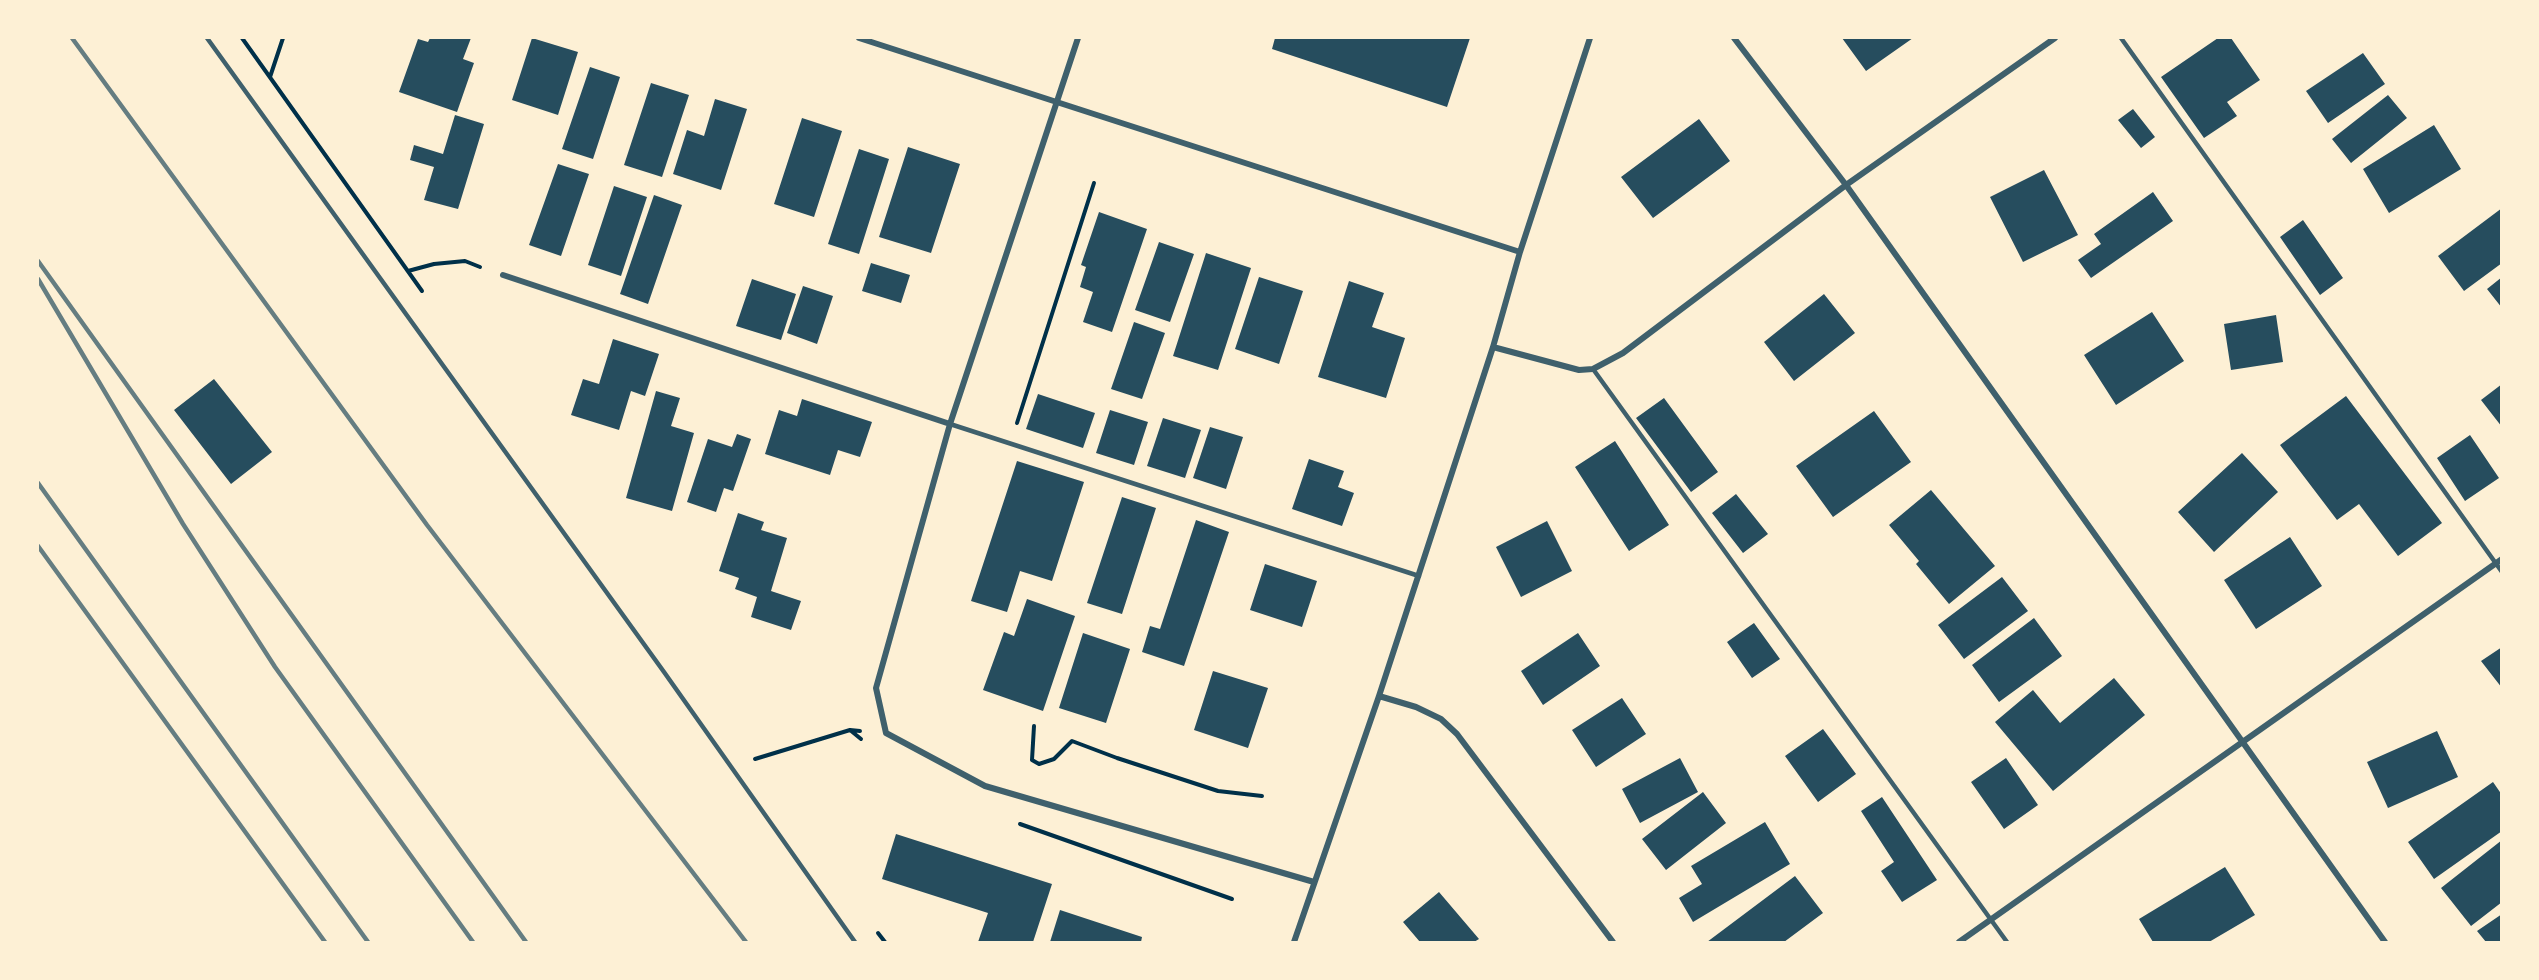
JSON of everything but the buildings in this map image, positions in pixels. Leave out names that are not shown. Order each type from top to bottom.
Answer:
[{"type":"street","points":[[859,38],[1520,252]]},
{"type":"street","points":[[1078,38],[951,424],[876,688],[886,733],[985,786],[1314,882]]},
{"type":"street","points":[[1294,942],[1419,576],[1493,347],[1520,252],[1590,38]]},
{"type":"street","points":[[1734,38],[1846,185],[2385,942]]},
{"type":"street","points":[[1493,347],[1580,370],[1593,369],[1623,353],[1846,185],[2055,38]]},
{"type":"street","points":[[504,274],[951,424]]},
{"type":"street","points":[[1959,942],[2502,559]]},
{"type":"street","points":[[1379,696],[1416,707],[1441,719],[1457,734],[1613,942]]},
{"type":"lane","points":[[207,38],[664,672],[855,942]]},
{"type":"lane","points":[[2121,38],[2502,572]]},
{"type":"lane","points":[[1593,369],[2007,942]]},
{"type":"lane","points":[[951,424],[1419,576]]},
{"type":"path","points":[[270,77],[283,38]]},
{"type":"path","points":[[1011,444],[1094,183]]},
{"type":"path","points":[[408,271],[434,264],[465,261],[504,274]]},
{"type":"path","points":[[1034,726],[1032,760],[1039,764],[1054,759],[1072,741],[1218,791],[1262,796]]},
{"type":"path","points":[[754,759],[850,730],[886,733]]},
{"type":"railway","points":[[72,38],[427,525],[746,942]]},
{"type":"railway","points":[[38,261],[526,942]]},
{"type":"railway","points":[[38,279],[183,524],[275,667],[473,942]]},
{"type":"railway","points":[[38,483],[368,942]]},
{"type":"railway","points":[[38,546],[325,942]]}]
